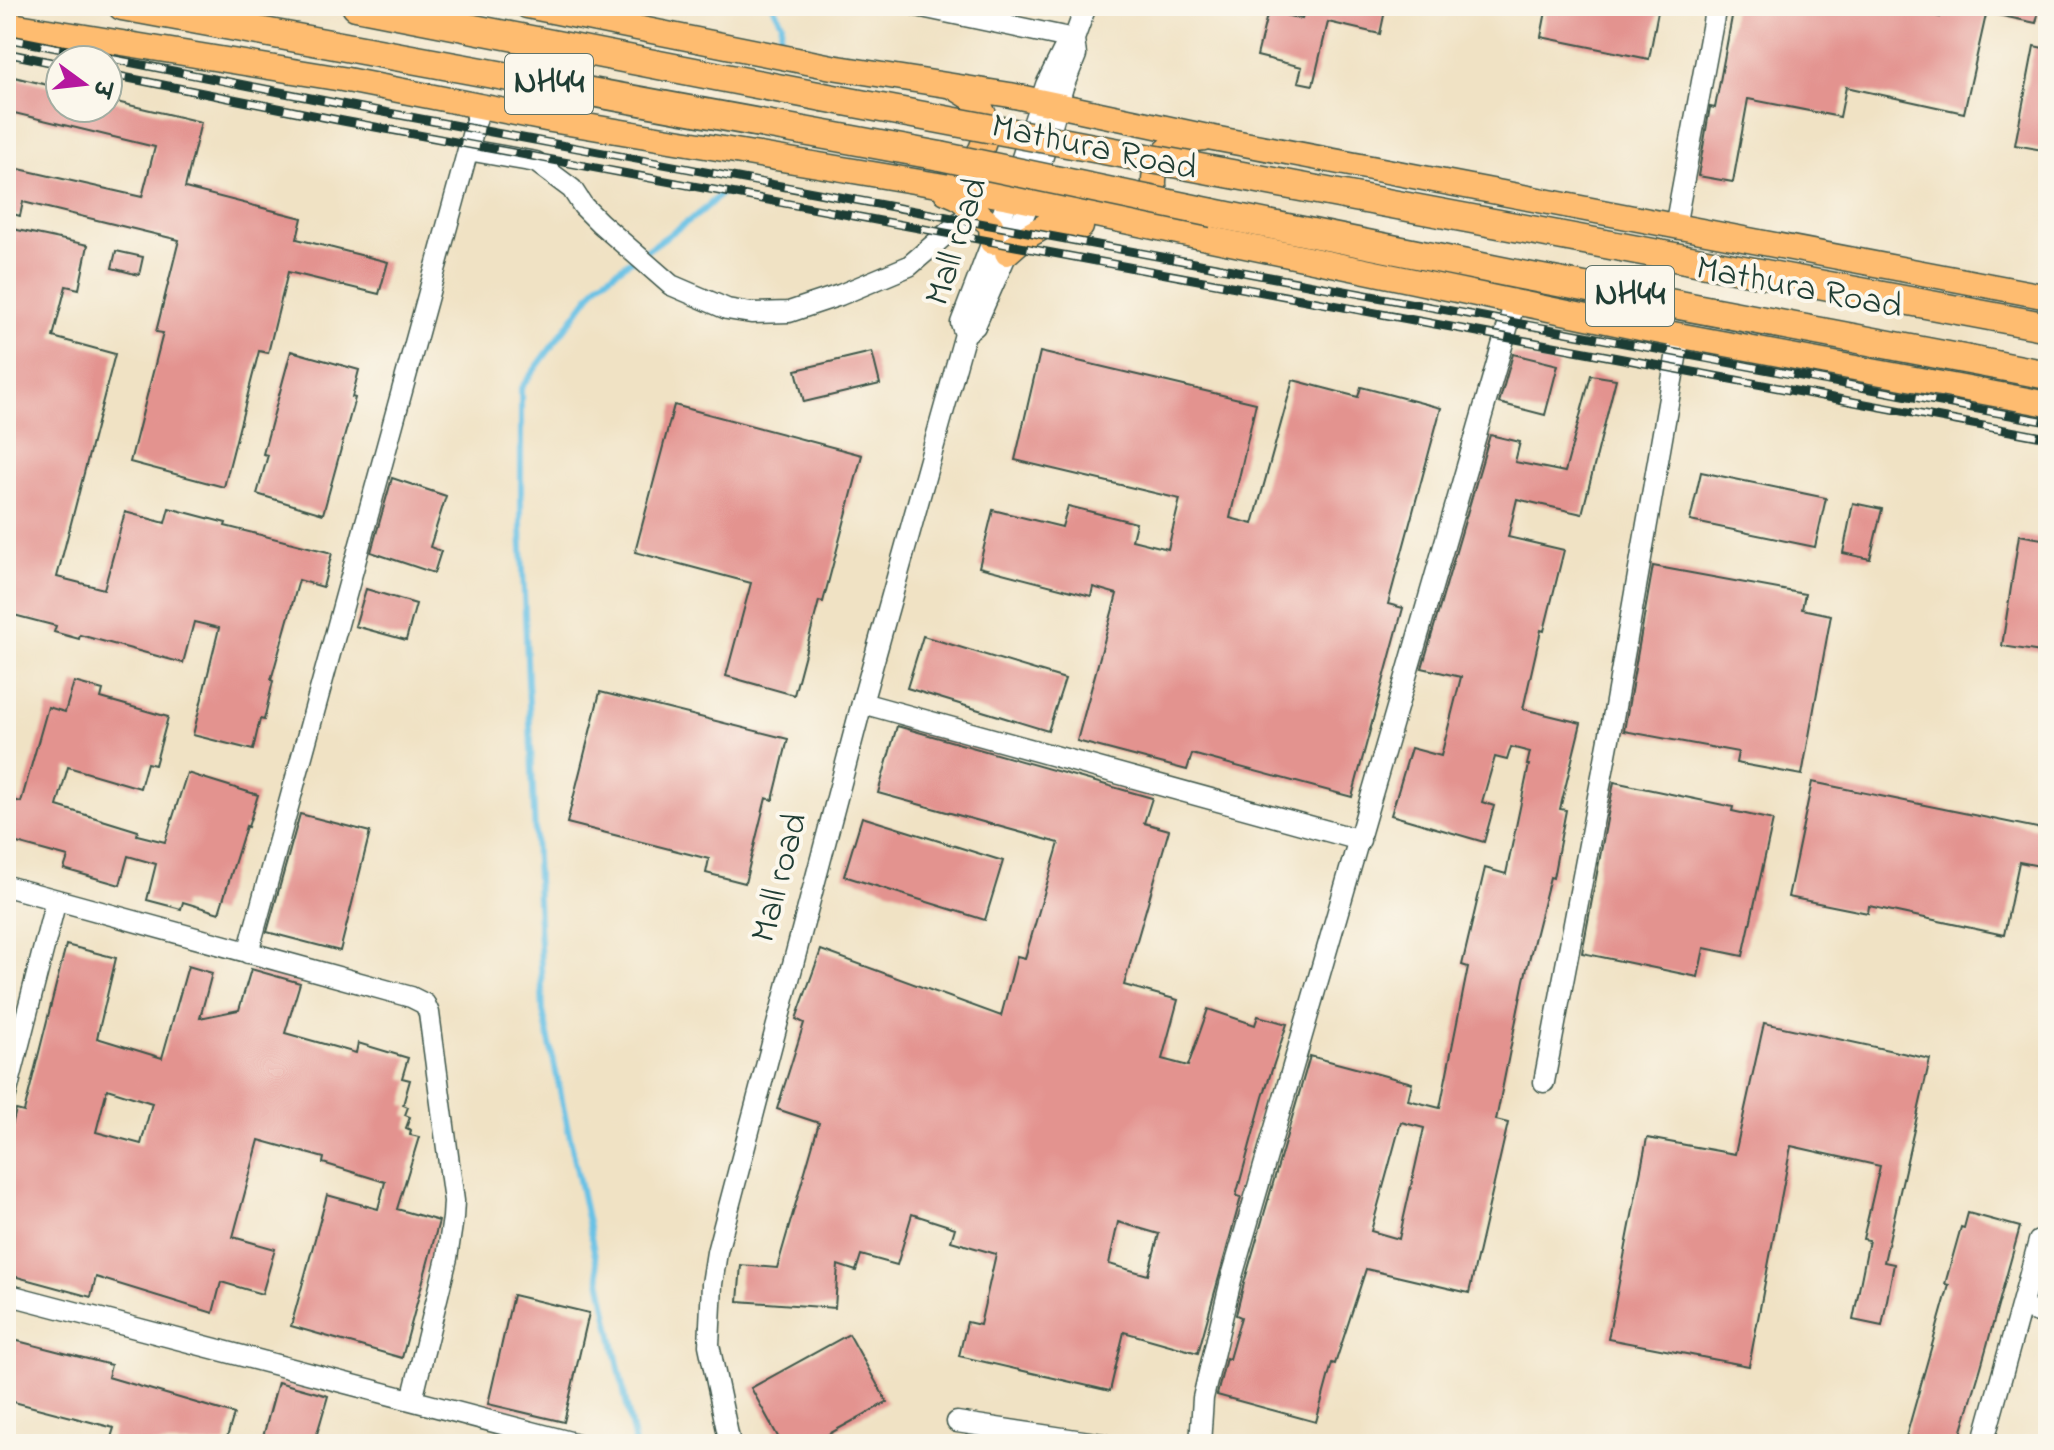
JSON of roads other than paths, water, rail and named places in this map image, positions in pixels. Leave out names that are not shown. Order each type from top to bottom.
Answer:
[{"type":"highway","name":"Mathura Road","points":[[122,6],[940,156],[1505,272],[2048,375]]},
{"type":"highway","name":"Mathura Road","points":[[356,6],[2048,327]]},
{"type":"main road","points":[[527,6],[755,53],[1355,150],[1507,195]]},
{"type":"main road","points":[[6,24],[342,79],[480,106],[1019,199],[1680,335],[2048,404]]},
{"type":"main road","points":[[921,182],[946,180],[962,173],[979,156],[986,140],[986,116],[975,101],[952,86]]},
{"type":"main road","points":[[1053,100],[1208,137],[2048,297]]},
{"type":"main road","points":[[1195,234],[1176,224],[1162,210],[1153,189],[1154,173],[1164,153],[1179,143],[1208,137]]},
{"type":"main road","points":[[921,182],[958,197],[974,210],[991,225],[1000,248],[1052,222],[1285,267],[1347,266]]},
{"type":"street","points":[[917,6],[1074,39]]},
{"type":"street","name":"Mall road","points":[[730,1444],[709,1345],[717,1252],[862,703],[965,334],[975,326],[1053,100],[1063,51],[1074,39],[1086,6]]},
{"type":"street","points":[[1675,227],[1716,6]]},
{"type":"street","points":[[248,953],[480,106]]},
{"type":"street","points":[[468,150],[536,162],[572,189],[600,223],[671,285],[727,309],[751,313],[789,312],[909,266],[974,210]]},
{"type":"street","points":[[1200,1444],[1203,1398],[1231,1280],[1515,301]]},
{"type":"street","points":[[1544,1082],[1615,707],[1680,335]]},
{"type":"street","points":[[862,703],[1360,840]]},
{"type":"street","points":[[6,886],[411,997],[425,1004],[429,1013],[454,1201],[447,1258],[412,1400]]},
{"type":"street","points":[[6,1095],[56,900]]},
{"type":"street","points":[[1983,1444],[2039,1241]]},
{"type":"street","points":[[6,1294],[578,1444]]},
{"type":"street","points":[[2021,1307],[2048,1315]]},
{"type":"street","points":[[957,1422],[1103,1444]]},
{"type":"waterway","points":[[773,6],[782,23],[780,41]]},
{"type":"waterway","points":[[643,253],[720,195]]},
{"type":"waterway","points":[[633,259],[599,283],[521,388],[521,527],[543,1011],[635,1444]]},
{"type":"railway","points":[[6,38],[346,105],[2048,422]]},
{"type":"railway","points":[[6,53],[44,61]]},
{"type":"railway","points":[[124,77],[343,121],[2048,438]]}]
